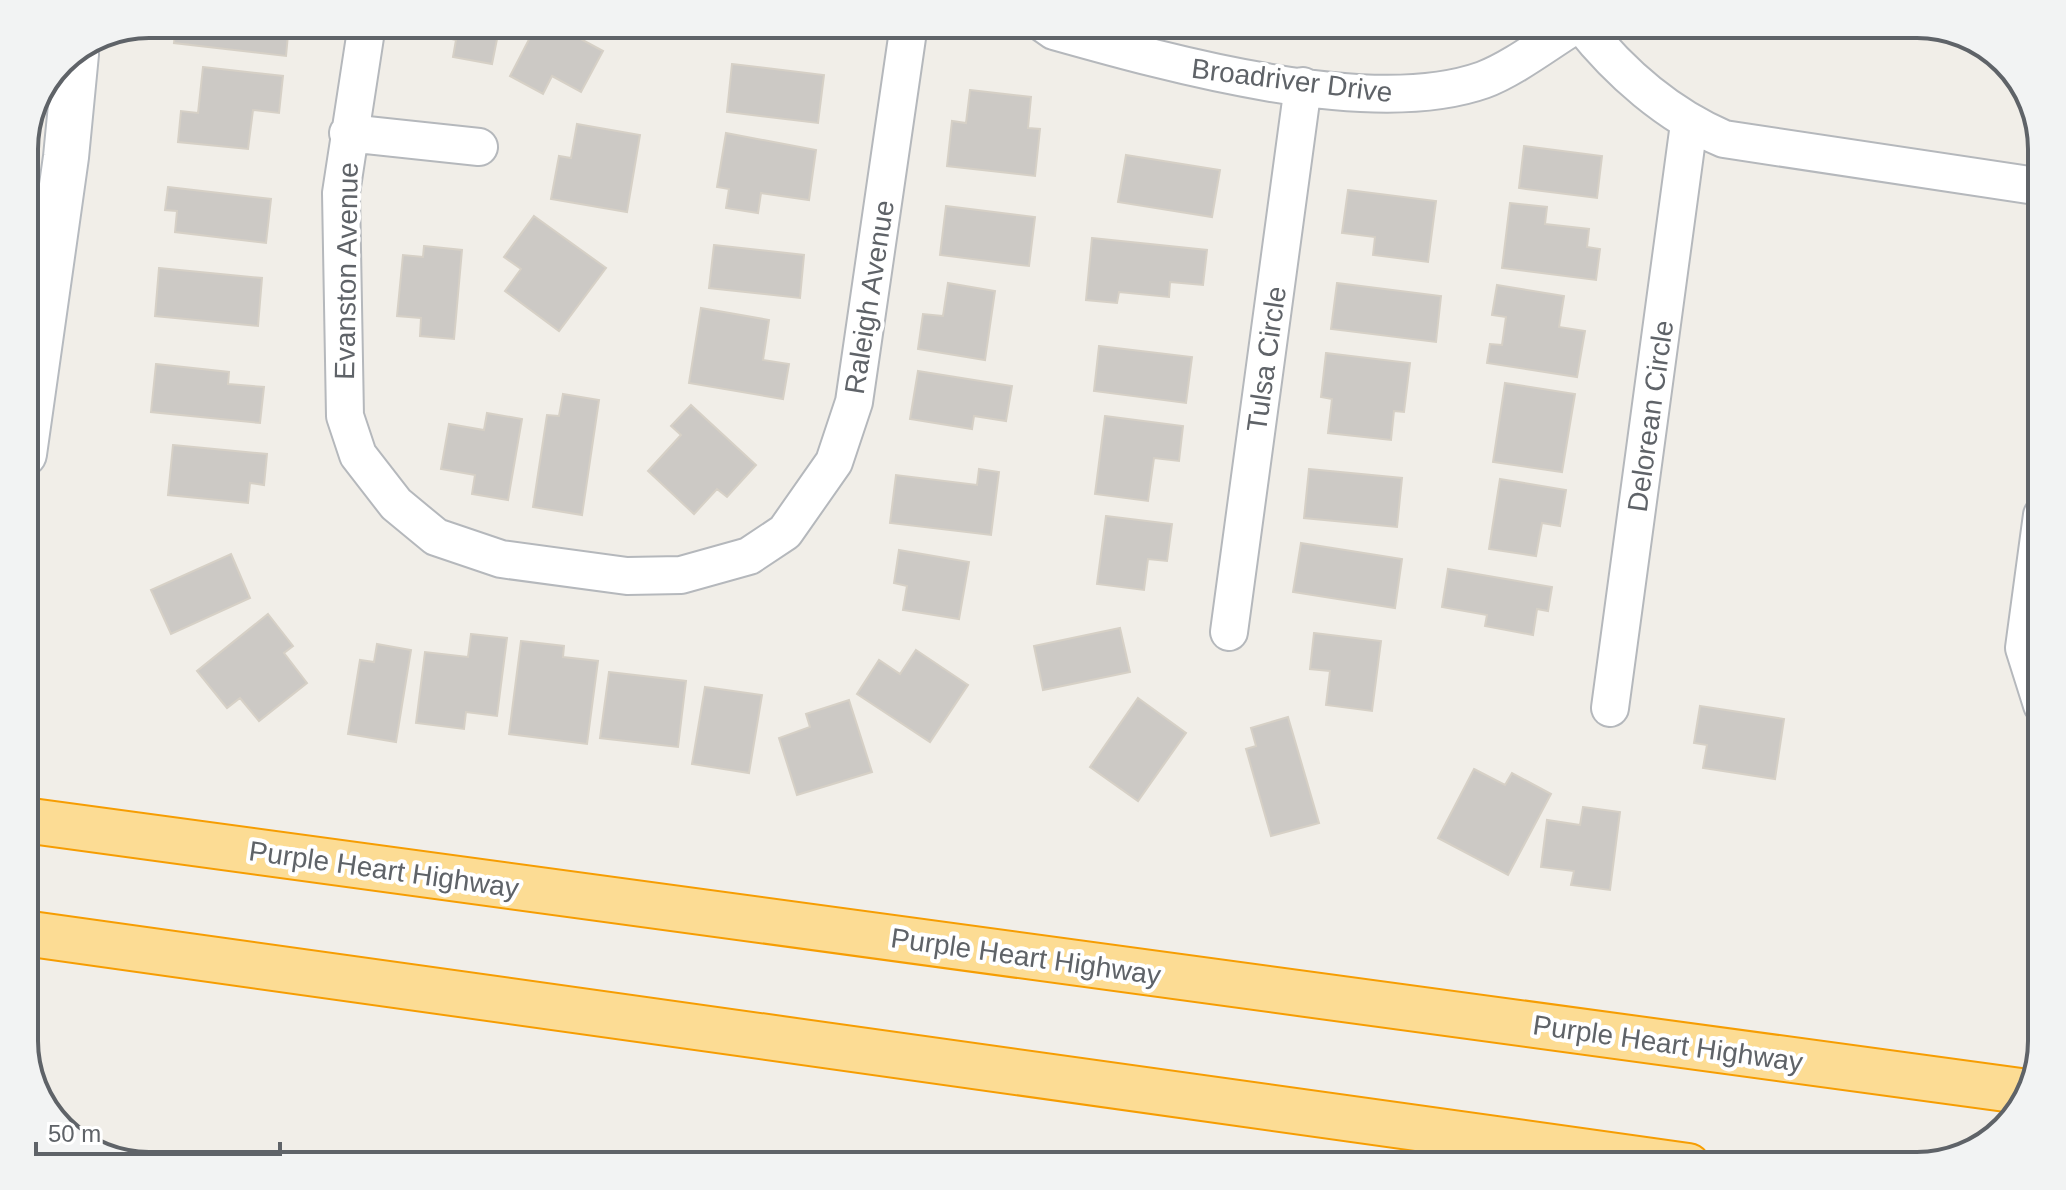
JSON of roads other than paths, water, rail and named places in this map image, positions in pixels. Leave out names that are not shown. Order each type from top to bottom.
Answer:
[{"type":"highway","name":"Purple Heart Highway","points":[[38,822],[2016,1090]]},
{"type":"highway","points":[[38,935],[1588,1152]]},
{"type":"main road","points":[[38,355],[66,157],[75,67]]},
{"type":"street","name":"Evanston Avenue","points":[[365,38],[341,193],[345,416],[358,455],[396,504]]},
{"type":"street","name":"Raleigh Avenue","points":[[396,504],[436,537],[501,559],[627,576],[681,575],[749,556],[785,532],[834,462],[854,402],[907,38]]},
{"type":"street","name":"Broadriver Drive","points":[[1079,38],[1181,66],[1303,86],[1397,96],[1484,80],[1555,38]]},
{"type":"street","name":"Broadriver Drive","points":[[1591,38],[1607,58],[1689,124],[1724,139],[2028,185]]},
{"type":"street","name":"Tulsa Circle","points":[[1229,632],[1303,86]]},
{"type":"street","name":"Delorean Circle","points":[[1610,708],[1689,124]]},
{"type":"street","points":[[348,133],[479,147]]},
{"type":"street","points":[[2028,618],[2024,648],[2028,661]]}]
